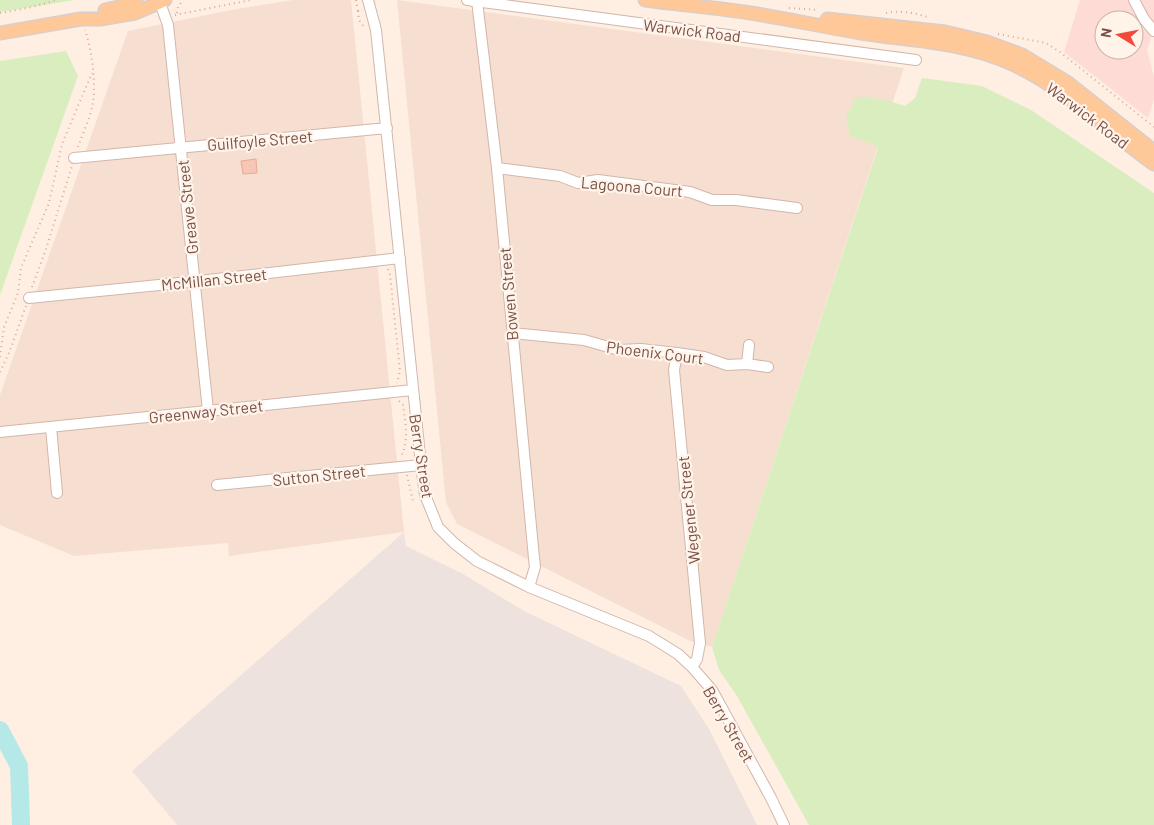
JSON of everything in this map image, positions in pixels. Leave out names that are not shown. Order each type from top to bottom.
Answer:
[{"type":"main road","points":[[0,33],[81,19],[136,0]]},
{"type":"main road","name":"Warwick Road","points":[[644,0],[716,4],[757,14],[937,31],[1002,47],[1022,55],[1068,83],[1152,152]]},
{"type":"main road","points":[[81,19],[100,19],[135,13],[163,2]]},
{"type":"street","name":"Berry Street","points":[[369,0],[376,30],[387,128],[421,465],[427,500],[438,527],[454,543],[477,560],[529,587],[649,636],[678,654],[712,690],[784,825]]},
{"type":"street","name":"Warwick Road","points":[[472,0],[916,60]]},
{"type":"street","name":"Bowen Street","points":[[472,0],[497,168],[535,567],[529,587]]},
{"type":"street","points":[[1134,0],[1154,31]]},
{"type":"street","name":"Greave Street","points":[[163,2],[181,147],[208,411]]},
{"type":"street","name":"Guilfoyle Street","points":[[74,158],[387,128]]},
{"type":"street","name":"Lagoona Court","points":[[497,168],[560,176],[578,183],[598,180],[690,192],[712,200],[736,200],[797,208]]},
{"type":"street","name":"McMillan Street","points":[[29,298],[400,258]]},
{"type":"street","name":"Phoenix Court","points":[[512,333],[584,340],[619,350],[642,349],[704,357],[727,365],[747,364],[768,367]]},
{"type":"street","points":[[747,364],[749,345]]},
{"type":"street","name":"Wegener Street","points":[[677,353],[674,370],[700,643],[697,659],[692,667]]},
{"type":"street","name":"Greenway Street","points":[[0,432],[412,390]]},
{"type":"street","points":[[51,427],[57,493]]},
{"type":"street","name":"Sutton Street","points":[[216,485],[421,465]]},
{"type":"path","points":[[0,13],[62,0]]},
{"type":"path","points":[[176,14],[183,0]]},
{"type":"path","points":[[166,16],[251,0]]},
{"type":"path","points":[[0,372],[9,353],[46,249],[92,105],[94,90],[90,44],[81,19]]},
{"type":"path","points":[[0,357],[4,327],[18,293],[21,268],[49,203],[62,144],[92,73]]},
{"type":"path","points":[[387,259],[400,371],[397,385],[392,386],[394,400],[403,405],[407,442],[404,452],[400,457],[401,474],[408,476],[413,501],[427,500]]},
{"type":"shaded area","points":[[293,0],[351,0],[404,532],[229,556],[228,543],[74,556],[0,525],[0,395],[128,31],[231,10]]},
{"type":"shaded area","points":[[397,0],[904,68],[712,647],[690,641],[457,524],[446,503]]},
{"type":"shaded area","points":[[1080,0],[1154,0],[1154,29],[1147,50],[1154,77],[1154,99],[1148,118],[1064,52]]},
{"type":"shaded area","points":[[404,532],[406,546],[463,574],[524,611],[681,686],[709,729],[757,825],[177,825],[132,771]]},
{"type":"green space","points":[[0,0],[75,0],[0,12]]},
{"type":"green space","points":[[66,51],[78,76],[0,295],[0,61]]},
{"type":"green space","points":[[922,78],[982,86],[1031,110],[1154,193],[1154,825],[809,825],[737,696],[719,670],[712,647],[878,148],[850,136],[846,116],[856,97],[881,99],[905,106],[915,98]]},
{"type":"building","points":[[256,159],[257,173],[243,174],[241,161]]},
{"type":"waterway","points":[[0,730],[19,766],[21,825]]}]
